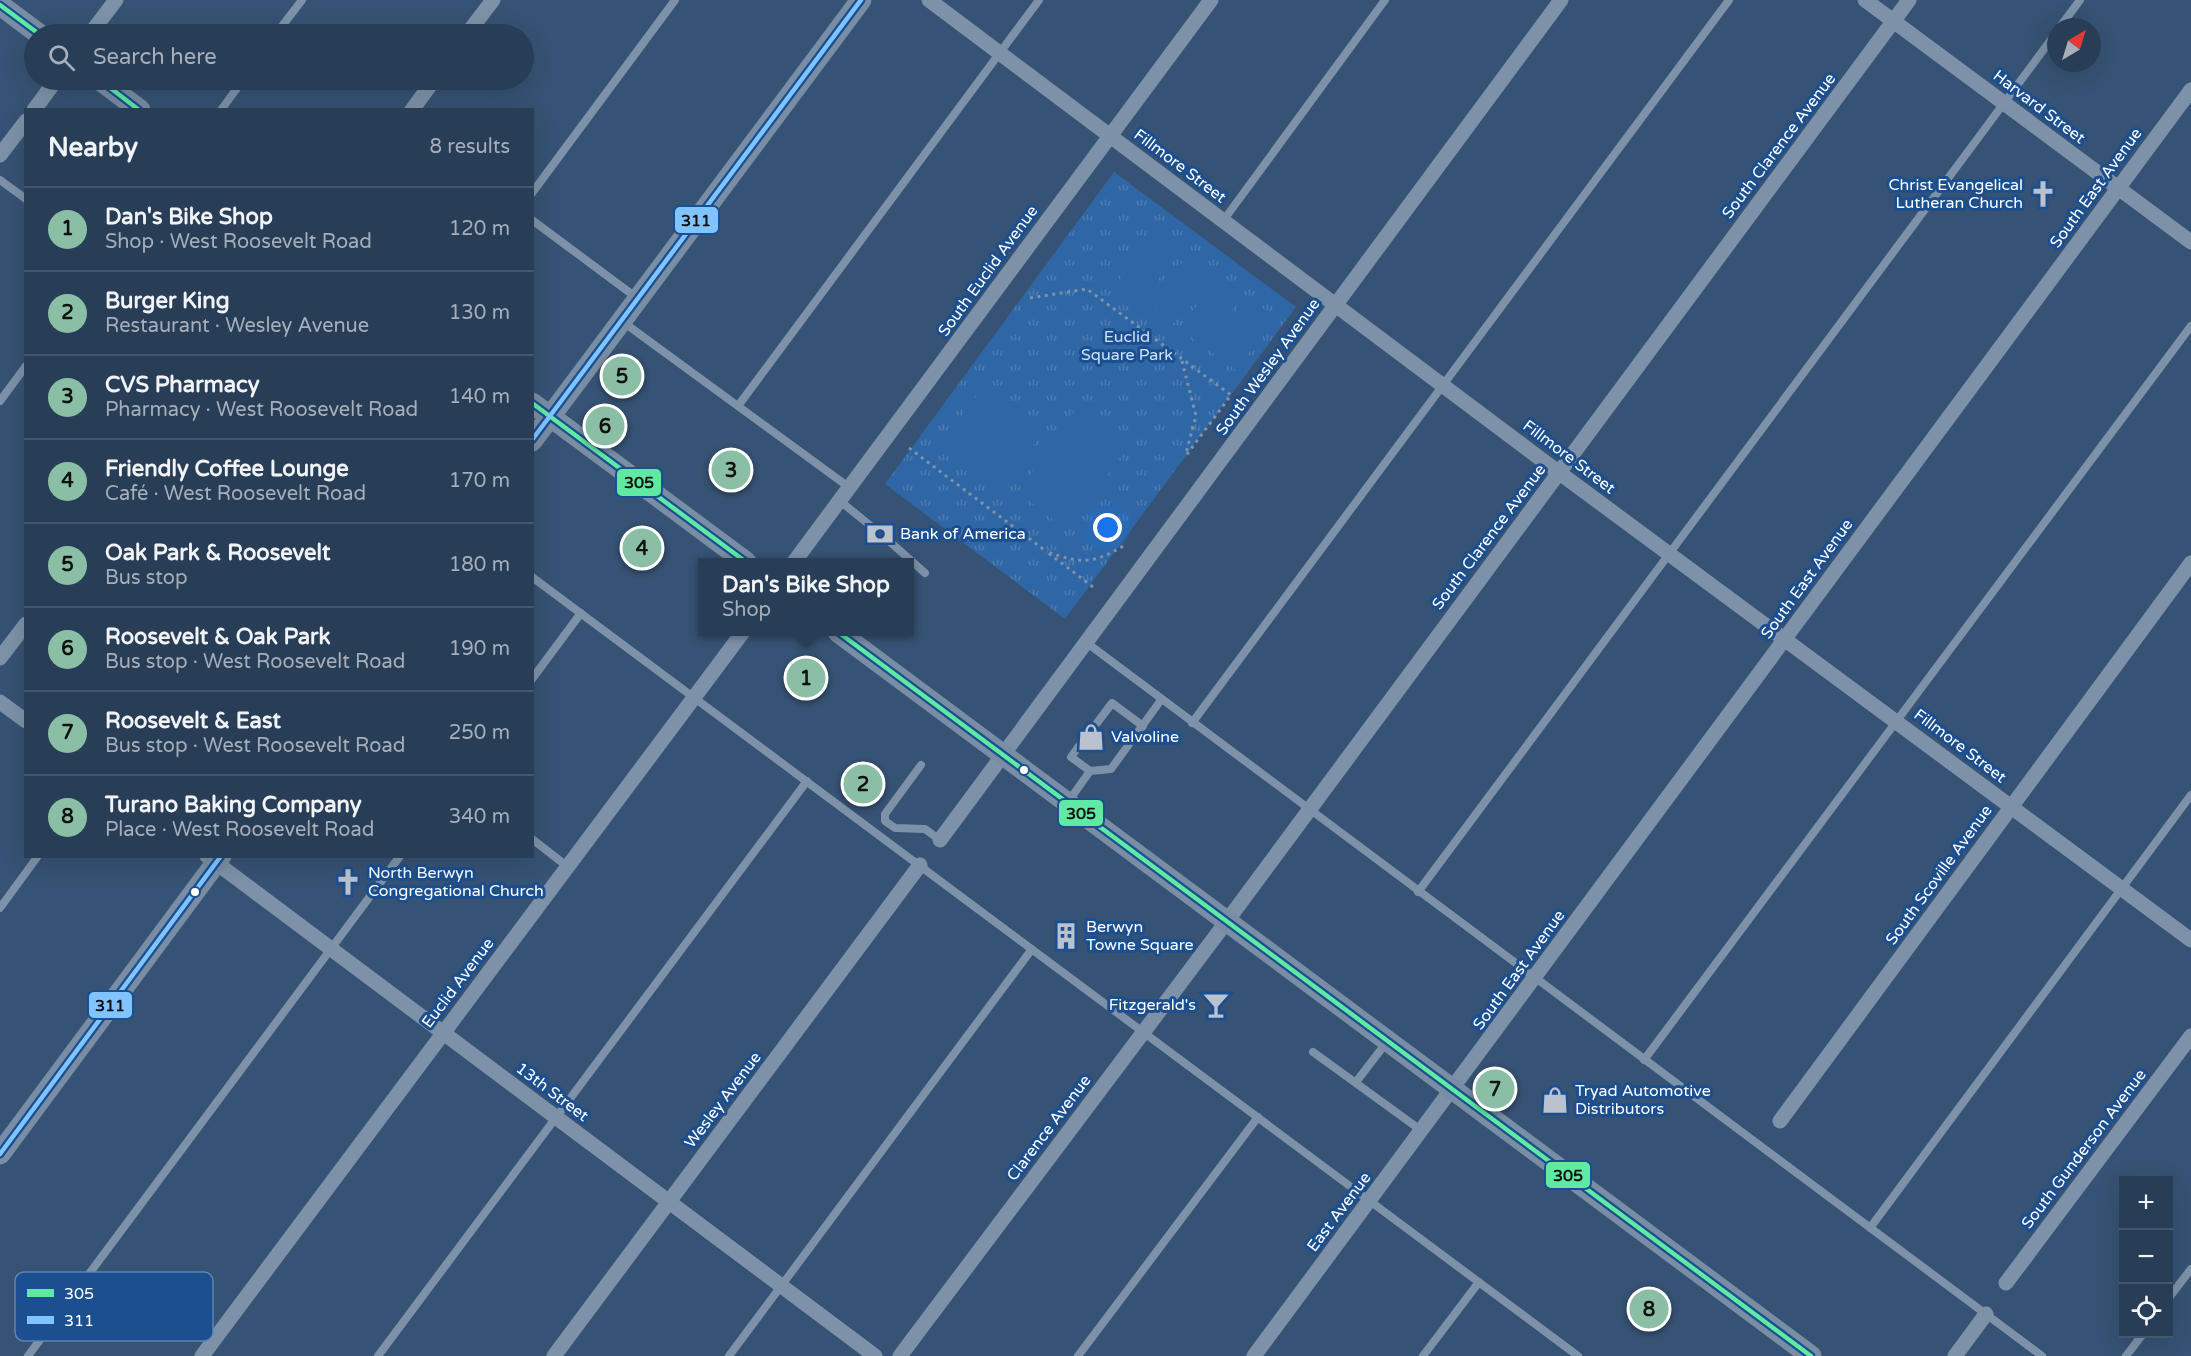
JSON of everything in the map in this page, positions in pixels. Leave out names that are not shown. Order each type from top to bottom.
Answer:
[{"type":"main road","points":[[534,438],[861,0]]},
{"type":"main road","points":[[0,5],[26,24]]},
{"type":"main road","points":[[113,90],[137,108]]},
{"type":"main road","points":[[534,404],[741,558]]},
{"type":"main road","points":[[843,636],[1810,1356]]},
{"type":"main road","points":[[0,1154],[215,859]]},
{"type":"street","points":[[98,24],[116,0]]},
{"type":"street","points":[[475,24],[493,0]]},
{"type":"street","name":"Fillmore Street","points":[[929,0],[1559,472],[2191,940]]},
{"type":"street","name":"South Euclid Avenue","points":[[797,558],[1211,0]]},
{"type":"street","name":"South Wesley Avenue","points":[[1004,755],[1561,0]]},
{"type":"street","name":"Harvard Street","points":[[1865,0],[2191,242]]},
{"type":"street","name":"South Clarence Avenue","points":[[1227,921],[1909,0]]},
{"type":"street","points":[[35,108],[49,90]]},
{"type":"street","points":[[413,108],[427,90]]},
{"type":"street","name":"South East Avenue","points":[[1452,1090],[2191,90]]},
{"type":"street","points":[[0,155],[24,124]]},
{"type":"street","name":"South Scoville Avenue","points":[[1780,1121],[2191,563]]},
{"type":"street","points":[[0,658],[24,627]]},
{"type":"street","name":"Euclid Avenue","points":[[202,1356],[740,636]]},
{"type":"street","points":[[0,702],[24,720]]},
{"type":"street","points":[[940,840],[1004,755]]},
{"type":"street","name":"13th Street","points":[[215,859],[331,949],[876,1356]]},
{"type":"street","name":"Wesley Avenue","points":[[554,1356],[920,865]]},
{"type":"street","name":"Clarence Avenue","points":[[900,1356],[1227,921]]},
{"type":"street","name":"South Gunderson Avenue","points":[[2006,1283],[2191,1036]]},
{"type":"street","name":"East Avenue","points":[[1254,1356],[1452,1090]]},
{"type":"street","points":[[1954,1356],[1986,1314]]},
{"type":"lane","points":[[284,24],[302,0]]},
{"type":"lane","points":[[534,190],[675,0]]},
{"type":"lane","points":[[738,406],[1039,0]]},
{"type":"lane","points":[[1224,221],[1385,0]]},
{"type":"lane","points":[[1192,723],[1729,0]]},
{"type":"lane","points":[[2067,18],[2080,0]]},
{"type":"lane","points":[[1418,892],[2047,45]]},
{"type":"lane","points":[[222,108],[236,90]]},
{"type":"lane","points":[[0,180],[24,198]]},
{"type":"lane","points":[[534,221],[639,299]]},
{"type":"lane","points":[[622,321],[850,488]]},
{"type":"lane","points":[[1644,1060],[2191,326]]},
{"type":"lane","points":[[0,400],[24,369]]},
{"type":"lane","points":[[840,501],[872,527]]},
{"type":"lane","points":[[889,542],[908,558]]},
{"type":"lane","points":[[914,564],[925,573]]},
{"type":"lane","points":[[534,578],[1578,1356]]},
{"type":"lane","points":[[534,676],[581,613]]},
{"type":"lane","points":[[1087,643],[2042,1356]]},
{"type":"lane","points":[[1079,746],[1071,757],[1090,771],[1111,769],[1161,700]]},
{"type":"lane","points":[[1097,723],[1112,703],[1143,726]]},
{"type":"lane","points":[[921,765],[885,814],[885,821],[895,828],[925,829],[940,840]]},
{"type":"lane","points":[[1068,802],[1090,771]]},
{"type":"lane","points":[[378,1356],[807,781]]},
{"type":"lane","points":[[1870,1228],[2191,795]]},
{"type":"lane","points":[[534,841],[568,867]]},
{"type":"lane","points":[[0,908],[37,858]]},
{"type":"lane","points":[[91,1272],[399,858]]},
{"type":"lane","points":[[729,1356],[1032,949]]},
{"type":"lane","points":[[1356,1083],[1387,1041]]},
{"type":"lane","points":[[1313,1052],[1422,1131]]},
{"type":"lane","points":[[1078,1356],[1258,1117]]},
{"type":"lane","points":[[2173,1294],[2191,1269]]},
{"type":"lane","points":[[1423,1356],[1479,1282]]},
{"type":"lane","points":[[2126,1356],[2140,1338]]},
{"type":"lane","points":[[28,1356],[39,1341]]},
{"type":"path","points":[[1030,298],[1088,289],[1231,395],[1185,456],[1196,416],[1181,359]]},
{"type":"path","points":[[909,448],[1092,587]]},
{"type":"path","points":[[1047,552],[1079,563],[1096,560],[1123,546]]},
{"type":"green space","name":"Euclid Square Park","points":[[1114,172],[1296,307],[1065,619],[885,484]]},
{"type":"green space","points":[[1158,230],[1182,248],[1142,301],[1118,282]]},
{"type":"green space","points":[[1189,253],[1213,271],[1174,323],[1149,305]]},
{"type":"green space","points":[[1219,276],[1244,294],[1204,347],[1180,328]]},
{"type":"green space","points":[[1251,299],[1275,318],[1236,370],[1211,352]]},
{"type":"green space","points":[[985,384],[1045,429],[1001,488],[942,444]]},
{"type":"green space","points":[[1076,409],[1126,449],[1067,531],[1019,492]]},
{"type":"transit line","name":"311","points":[[534,437],[861,0]]},
{"type":"transit line","name":"305","points":[[0,5],[26,24]]},
{"type":"transit line","name":"305","points":[[113,90],[136,108]]},
{"type":"transit line","name":"305","points":[[534,404],[741,558]]},
{"type":"transit line","name":"305","points":[[843,636],[1811,1356]]},
{"type":"transit line","name":"311","points":[[0,1154],[220,858]]},
{"type":"place","name":"Christ Evangelical Lutheran Church","points":[[2043,194]]},
{"type":"place","name":"Oak Park & Roosevelt","points":[[622,376]]},
{"type":"place","name":"Roosevelt & Oak Park","points":[[605,426]]},
{"type":"place","name":"CVS Pharmacy","points":[[731,470]]},
{"type":"place","name":"Bank of America","points":[[880,534]]},
{"type":"place","name":"Friendly Coffee Lounge","points":[[642,548]]},
{"type":"place","name":"Dan's Bike Shop","points":[[806,678]]},
{"type":"place","name":"Valvoline","points":[[1091,737]]},
{"type":"place","name":"Burger King","points":[[863,784]]},
{"type":"place","name":"North Berwyn Congregational Church","points":[[348,882]]},
{"type":"place","name":"Berwyn Towne Square","points":[[1066,936]]},
{"type":"place","name":"Fitzgerald's","points":[[1216,1005]]},
{"type":"place","name":"Roosevelt & East","points":[[1495,1089]]},
{"type":"place","name":"Tryad Automotive Distributors","points":[[1555,1100]]},
{"type":"place","name":"Turano Baking Company","points":[[1649,1309]]}]
